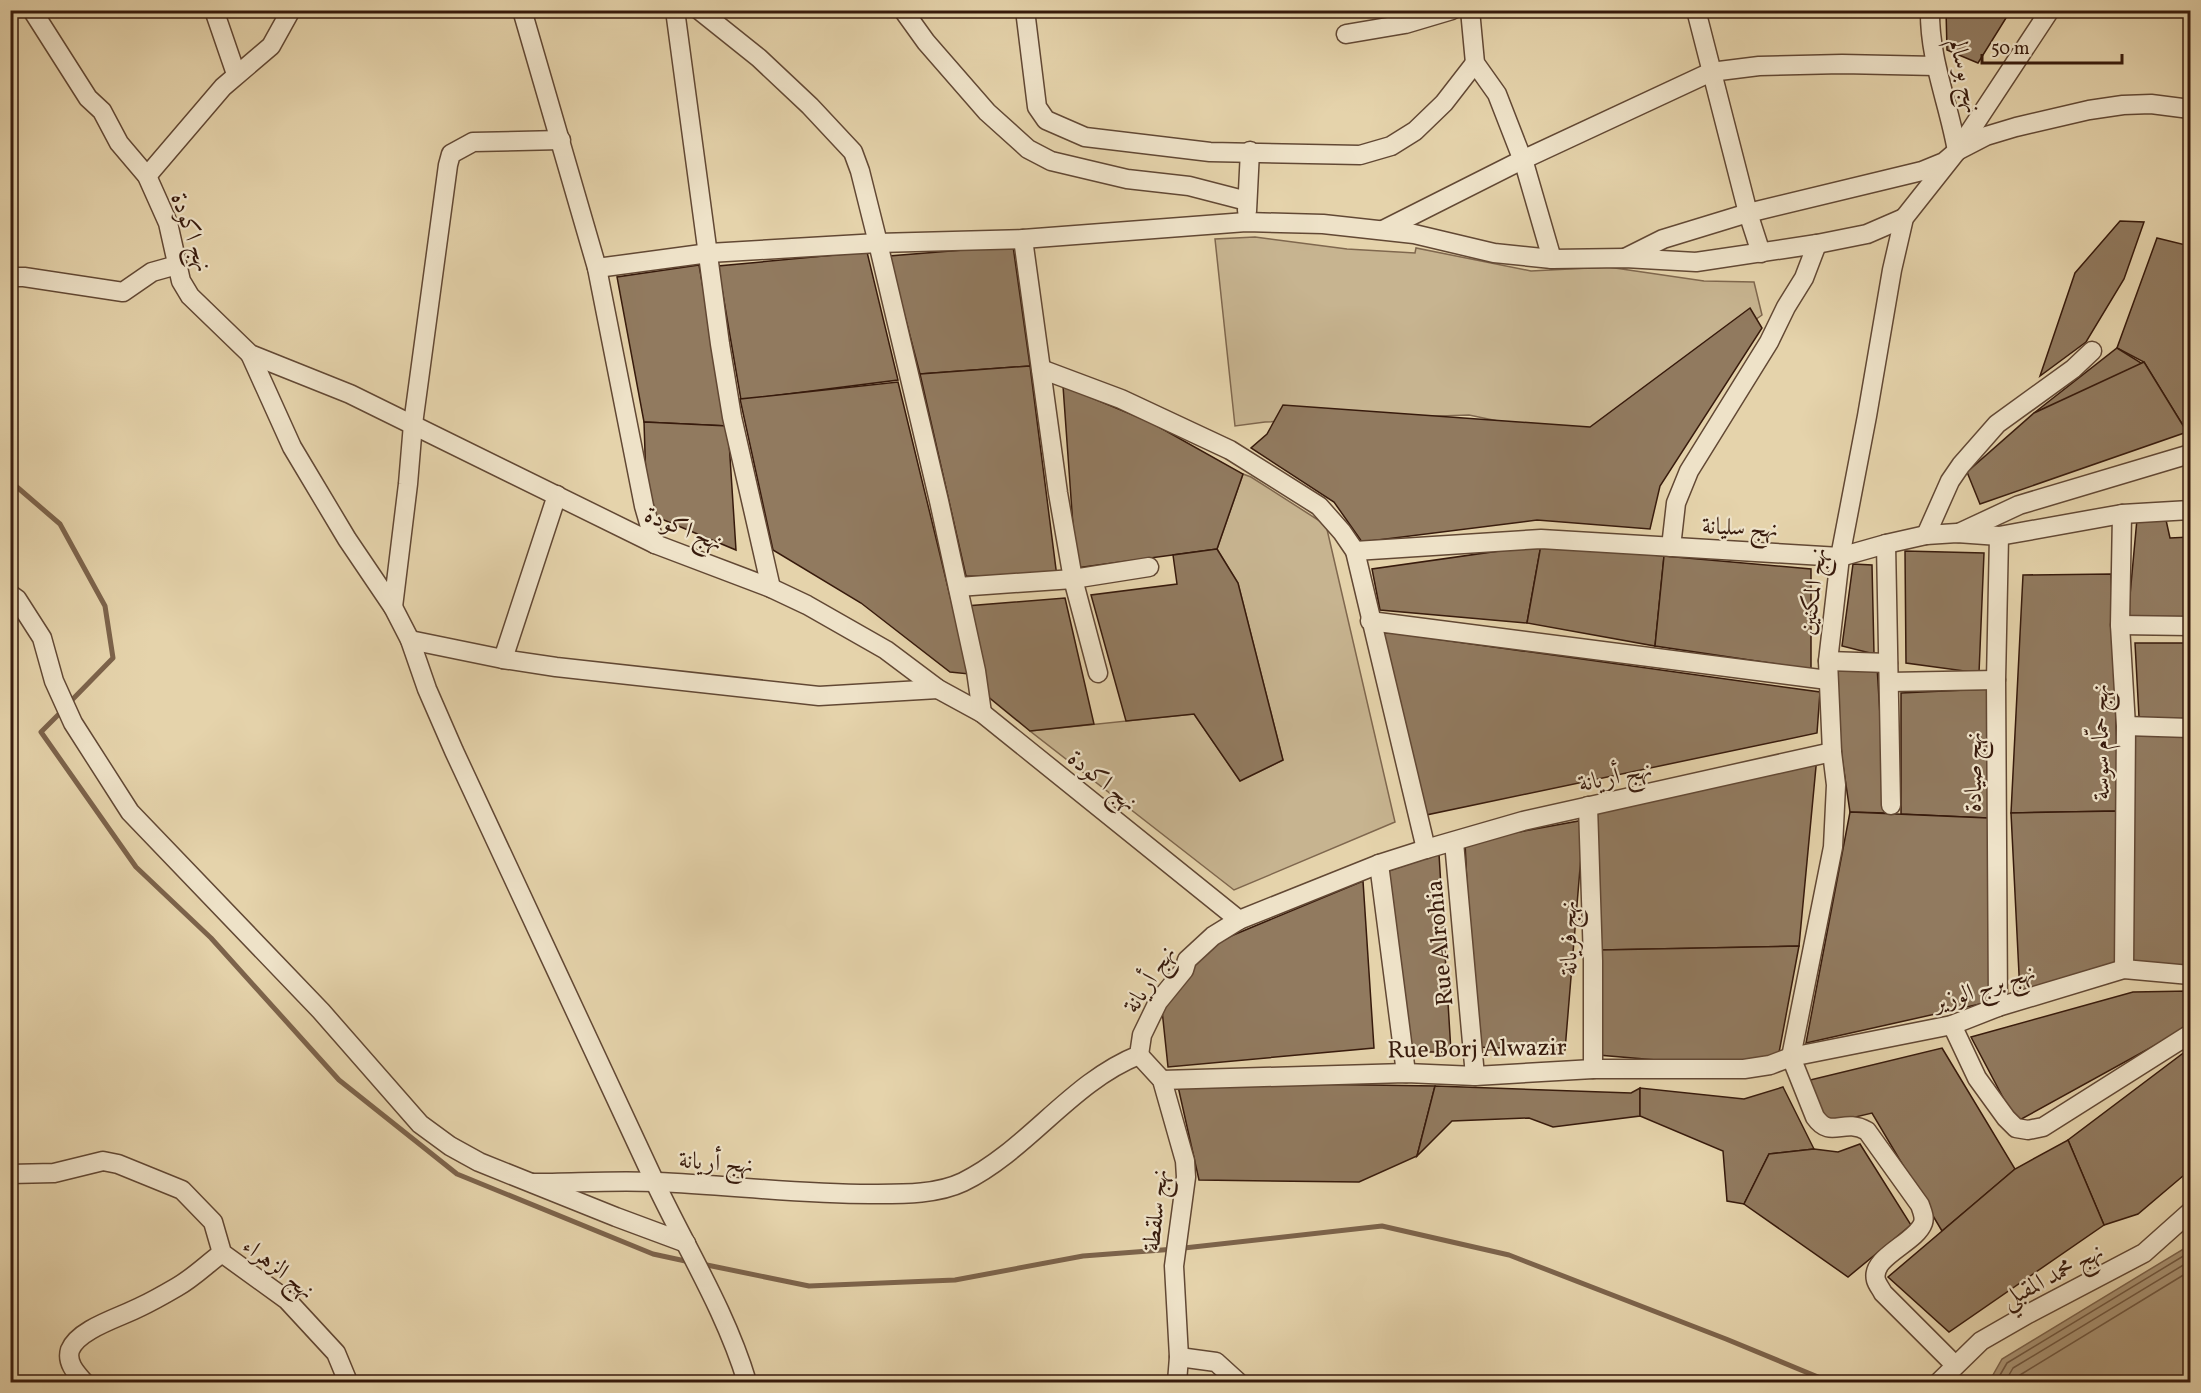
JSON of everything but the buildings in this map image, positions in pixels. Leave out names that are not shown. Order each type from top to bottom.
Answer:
[{"type":"street","name":"نهج اكودة","points":[[32,10],[88,98],[102,111],[119,143],[147,177],[168,223],[181,281],[190,296],[250,354],[350,394],[414,424],[655,544],[771,588],[844,624],[886,650],[938,689],[982,713],[1239,920]]},
{"type":"street","points":[[214,10],[236,74]]},
{"type":"street","points":[[147,177],[223,87],[271,46],[291,10]]},
{"type":"street","points":[[522,10],[597,268],[644,506],[655,544]]},
{"type":"street","points":[[675,10],[732,417],[771,588]]},
{"type":"street","points":[[699,10],[767,66],[810,106],[853,152],[878,243],[958,587],[976,671],[982,713]]},
{"type":"street","points":[[903,10],[926,42],[987,112],[1028,149],[1051,162],[1127,179],[1189,186],[1247,201]]},
{"type":"street","points":[[1025,10],[1037,107],[1046,120],[1085,137],[1210,152],[1360,155],[1391,146],[1415,131],[1444,103],[1475,63]]},
{"type":"street","points":[[1346,34],[1405,24],[1452,10]]},
{"type":"street","points":[[1470,10],[1475,63],[1497,94],[1534,194],[1552,259]]},
{"type":"street","points":[[1696,10],[1748,213],[1761,253]]},
{"type":"street","name":"نهج بوسالم","points":[[1930,10],[1936,66],[1957,151]]},
{"type":"street","name":"نهج المكنين","points":[[1791,1057],[1833,847],[1836,785],[1832,752],[1828,661],[1840,557],[1892,270],[1904,218],[1957,151],[2050,10]]},
{"type":"street","points":[[1383,230],[1522,160],[1711,72],[1783,65],[1936,66]]},
{"type":"street","points":[[1625,258],[1663,239],[1748,213],[1922,171],[1944,162],[1957,151],[1986,136],[2016,127],[2089,110],[2123,105],[2151,104],[2190,108]]},
{"type":"street","points":[[393,607],[414,424],[451,154],[473,142],[561,140]]},
{"type":"street","points":[[1246,222],[1250,152]]},
{"type":"street","points":[[597,268],[709,253],[878,243],[1023,239],[1246,222],[1323,224],[1383,230],[1424,236],[1494,253],[1552,259],[1625,258],[1696,262],[1817,244],[1866,234],[1904,218]]},
{"type":"street","points":[[1023,239],[1058,493],[1073,579],[1098,674]]},
{"type":"street","points":[[1671,547],[1676,503],[1689,471],[1769,342],[1786,307],[1804,278],[1817,244]]},
{"type":"street","points":[[10,277],[24,277],[123,292],[152,272],[177,265]]},
{"type":"street","points":[[1926,535],[1950,481],[1997,424],[2073,369],[2092,351]]},
{"type":"street","points":[[250,354],[292,447],[347,539],[393,607],[410,640],[454,751],[655,1182],[716,1304],[747,1383]]},
{"type":"street","points":[[1041,369],[1121,399],[1230,450],[1319,506],[1342,531],[1355,551],[1426,849]]},
{"type":"street","points":[[1957,533],[2019,505],[2190,454]]},
{"type":"street","points":[[503,659],[557,495]]},
{"type":"street","name":"نهج سليانة","points":[[1355,551],[1541,539],[1840,557],[1926,535],[1957,533],[1999,536],[2122,514],[2190,510]]},
{"type":"street","name":"نهج حمّام سوسة","points":[[2122,514],[2120,625],[2126,726],[2124,969]]},
{"type":"street","name":"نهج صيادة","points":[[1998,1007],[1996,680],[1999,536]]},
{"type":"street","points":[[1886,544],[1892,805]]},
{"type":"street","points":[[958,587],[1073,579],[1149,567]]},
{"type":"street","points":[[10,594],[16,599],[42,638],[54,681],[72,723],[130,812],[321,1011],[420,1124],[450,1146],[479,1162],[686,1243]]},
{"type":"street","points":[[1370,621],[1828,680]]},
{"type":"street","points":[[2120,625],[2190,626]]},
{"type":"street","points":[[410,640],[503,659],[819,696],[938,689]]},
{"type":"street","points":[[1828,661],[1888,663]]},
{"type":"street","points":[[1889,682],[1996,680]]},
{"type":"street","points":[[2126,726],[2190,728]]},
{"type":"street","name":"نهج أريانة","points":[[533,1183],[655,1182],[836,1194],[902,1194],[941,1189],[961,1183],[983,1171],[1023,1142],[1069,1101],[1117,1064],[1139,1055],[1142,1035],[1158,1002],[1184,970],[1187,960],[1213,936],[1239,920],[1379,864],[1523,821],[1832,752]]},
{"type":"street","name":"نهج فريانة","points":[[1588,806],[1593,961],[1593,1069]]},
{"type":"street","name":"Rue Alrohia","points":[[1454,842],[1475,1076]]},
{"type":"street","points":[[1379,864],[1406,1073]]},
{"type":"street","name":"نهج برج الوزير","points":[[1791,1057],[1952,1024],[1998,1007],[2124,969],[2190,975]]},
{"type":"street","points":[[1952,1024],[1977,1078],[1996,1105],[2016,1128],[2028,1130],[2043,1127],[2190,1034]]},
{"type":"street","name":"نهج سلقطة","points":[[1139,1055],[1162,1080],[1185,1161],[1186,1177],[1173,1266],[1179,1357],[1177,1383]]},
{"type":"street","points":[[1791,1057],[1819,1123],[1835,1128],[1847,1124],[1855,1125],[1867,1131],[1920,1205],[1924,1215],[1923,1224],[1916,1233],[1880,1263],[1876,1270],[1876,1280],[1883,1293],[1955,1365]]},
{"type":"street","name":"Rue Borj Alwazir","points":[[1162,1080],[1406,1073],[1475,1076],[1593,1069],[1744,1069],[1770,1065],[1791,1057]]},
{"type":"street","name":"نهج الزهراء","points":[[10,1174],[54,1173],[103,1161],[118,1164],[182,1190],[213,1222],[222,1253],[287,1300],[336,1353],[348,1383]]},
{"type":"street","name":"نهج محمد المقبلي","points":[[1939,1383],[1981,1341],[2145,1253],[2190,1212]]},
{"type":"street","points":[[84,1383],[69,1361],[70,1350],[79,1337],[180,1286],[222,1253]]},
{"type":"street","points":[[1179,1357],[1216,1362],[1238,1383]]},
{"type":"shaded area","points":[[1255,237],[1347,249],[1415,253],[1416,248],[1531,271],[1608,267],[1704,281],[1754,282],[1762,315],[1631,408],[1596,441],[1469,415],[1265,422],[1235,426],[1215,239]]},
{"type":"shaded area","points":[[1243,474],[1326,525],[1395,822],[1234,890],[1030,731],[1194,714],[1240,781],[1283,760],[1238,583],[1217,549]]},
{"type":"water","points":[[2190,1245],[2190,1382],[1989,1382],[2002,1359]]},
{"type":"waterway","points":[[10,481],[60,524],[105,606],[113,658],[69,703]]},
{"type":"waterway","points":[[63,710],[41,732],[136,867],[211,938],[339,1080],[457,1174],[653,1254],[690,1262]]},
{"type":"waterway","points":[[702,1264],[809,1286],[955,1280],[1083,1256],[1175,1249],[1382,1226],[1509,1255],[1830,1382]]}]
